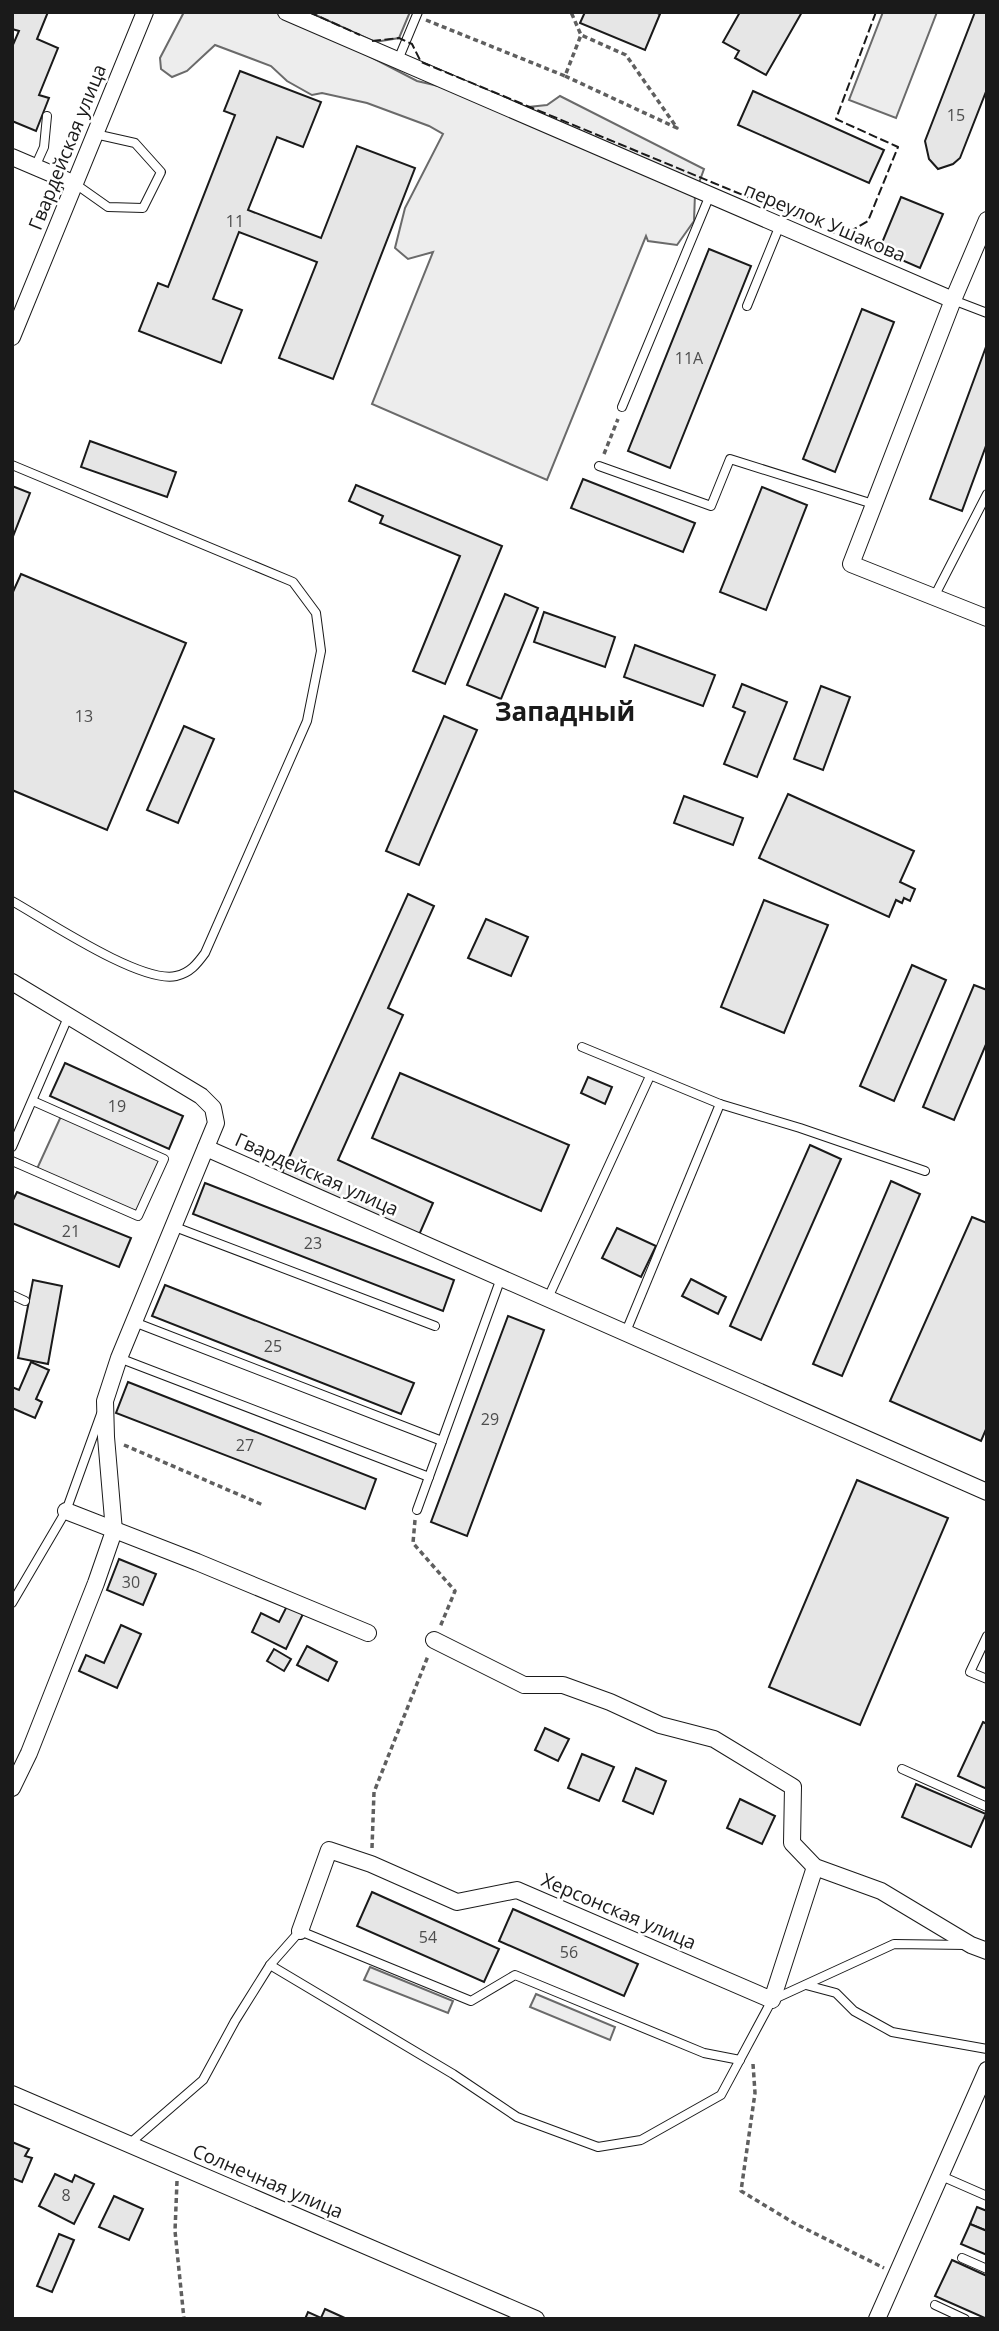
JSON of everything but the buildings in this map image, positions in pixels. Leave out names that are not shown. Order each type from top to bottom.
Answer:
[{"type":"street","name":"Гвардейская улица","points":[[12,337],[145,12]]},
{"type":"street","name":"переулок Ушакова","points":[[286,12],[953,300]]},
{"type":"street","points":[[12,157],[74,183]]},
{"type":"street","points":[[987,220],[953,300],[851,564],[987,618]]},
{"type":"street","name":"Гвардейская улица","points":[[12,982],[201,1096],[213,1108],[216,1123],[206,1148],[987,1492]]},
{"type":"street","points":[[12,1788],[29,1753],[114,1531],[105,1401],[119,1358],[206,1148]]},
{"type":"street","points":[[66,1511],[368,1633]]},
{"type":"street","points":[[434,1640],[524,1685],[564,1685],[660,1725],[715,1739],[793,1787],[792,1843],[815,1867],[881,1891],[979,1948]]},
{"type":"street","name":"Херсонская улица","points":[[300,1931],[330,1850],[371,1864],[457,1902],[517,1890],[772,2000]]},
{"type":"street","points":[[772,2000],[815,1867]]},
{"type":"street","points":[[877,2319],[987,2070]]},
{"type":"street","name":"Солнечная улица","points":[[12,2095],[536,2319]]},
{"type":"lane","points":[[398,60],[417,14]]},
{"type":"lane","points":[[35,167],[44,147],[47,116]]},
{"type":"lane","points":[[74,183],[108,207],[143,208],[161,172],[135,143],[95,134]]},
{"type":"lane","points":[[622,407],[710,195]]},
{"type":"lane","points":[[747,306],[780,225]]},
{"type":"lane","points":[[953,300],[987,313]]},
{"type":"lane","points":[[599,466],[711,506],[730,459],[873,504]]},
{"type":"lane","points":[[12,465],[293,582],[316,612],[321,651],[307,721],[205,953],[188,972],[174,977],[139,970],[116,960],[12,901]]},
{"type":"lane","points":[[934,597],[987,494]]},
{"type":"lane","points":[[12,1147],[69,1016]]},
{"type":"lane","points":[[582,1047],[720,1104],[925,1171]]},
{"type":"lane","points":[[548,1298],[650,1076]]},
{"type":"lane","points":[[12,1161],[138,1216],[164,1159],[33,1101]]},
{"type":"lane","points":[[625,1334],[720,1104]]},
{"type":"lane","points":[[175,1227],[435,1326]]},
{"type":"lane","points":[[416,1510],[501,1278]]},
{"type":"lane","points":[[12,1295],[25,1301]]},
{"type":"lane","points":[[134,1322],[442,1441]]},
{"type":"lane","points":[[119,1358],[429,1477]]},
{"type":"lane","points":[[12,1603],[66,1511],[105,1401]]},
{"type":"lane","points":[[987,1636],[970,1672],[987,1679]]},
{"type":"lane","points":[[902,1769],[987,1807]]},
{"type":"lane","points":[[129,2144],[203,2080],[234,2021],[270,1965],[300,1931],[471,2001],[515,1975],[704,2053],[740,2060]]},
{"type":"lane","points":[[270,1965],[453,2074],[517,2117],[598,2147],[640,2140],[721,2095],[772,2000],[894,1944],[979,1948]]},
{"type":"lane","points":[[805,1985],[836,1993],[854,2011],[892,2032],[987,2049]]},
{"type":"lane","points":[[939,2175],[987,2196]]},
{"type":"lane","points":[[962,2258],[987,2269]]},
{"type":"lane","points":[[935,2305],[960,2318]]},
{"type":"path","points":[[565,76],[581,36],[571,12]]},
{"type":"path","points":[[417,14],[565,76],[677,128],[626,55],[581,36]]},
{"type":"path","points":[[599,466],[622,407]]},
{"type":"path","points":[[106,1437],[263,1505]]},
{"type":"path","points":[[371,1864],[374,1792],[455,1591],[413,1543],[416,1510]]},
{"type":"path","points":[[752,2038],[755,2093],[741,2191],[794,2223],[897,2274]]},
{"type":"path","points":[[177,2165],[174,2231],[184,2319]]},
{"type":"shaded area","points":[[184,12],[284,12],[417,81],[528,107],[547,105],[560,96],[704,169],[695,194],[694,221],[677,245],[648,241],[646,236],[547,480],[372,404],[433,252],[408,259],[395,248],[405,208],[443,134],[429,126],[367,103],[322,93],[312,95],[287,81],[271,66],[215,45],[187,71],[172,77],[161,69],[160,58]]},
{"type":"shaded area","points":[[309,12],[410,12],[399,38],[375,42]]},
{"type":"shaded area","points":[[883,12],[937,12],[896,118],[849,100]]},
{"type":"shaded area","points":[[62,1114],[164,1159],[138,1216],[36,1171]]},
{"type":"shaded area","points":[[370,1967],[453,2001],[448,2013],[364,1980]]},
{"type":"shaded area","points":[[536,1994],[615,2027],[610,2040],[530,2007]]},
{"type":"fence","points":[[309,12],[360,35]]},
{"type":"fence","points":[[372,41],[399,38],[412,44],[421,62],[842,236],[868,221],[898,147],[836,119],[876,12]]},
{"type":"district","name":"Западный","points":[[565,712]]}]
